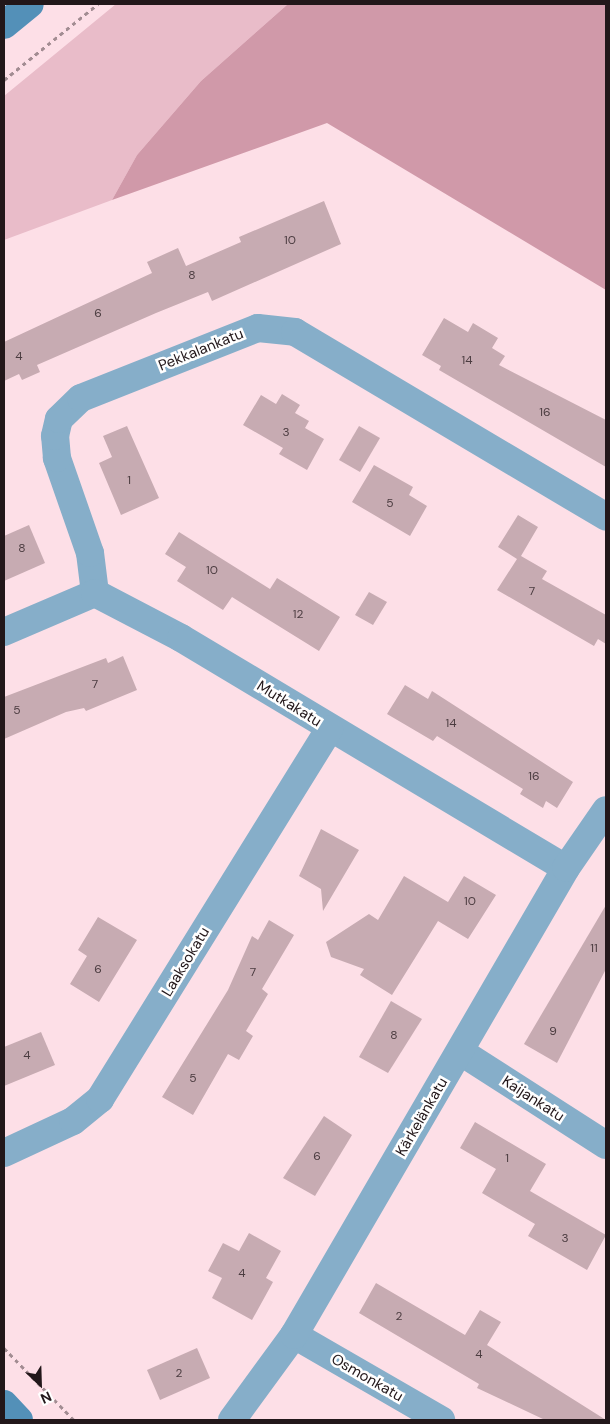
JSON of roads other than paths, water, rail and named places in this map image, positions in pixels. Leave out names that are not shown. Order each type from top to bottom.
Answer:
[{"type":"street","points":[[4,25],[30,4]]},
{"type":"street","name":"Pekkalankatu","points":[[95,593],[90,553],[55,445],[56,426],[64,411],[81,398],[258,328],[295,332],[606,517]]},
{"type":"street","points":[[4,632],[95,593]]},
{"type":"street","name":"Mutkakatu","points":[[95,593],[181,638],[329,729],[566,868]]},
{"type":"street","name":"Laaksokatu","points":[[4,1153],[73,1121],[100,1099],[329,729]]},
{"type":"street","name":"Kärkelänkatu","points":[[232,1420],[294,1335],[461,1052],[566,868],[606,810]]},
{"type":"street","name":"Kaijankatu","points":[[461,1052],[606,1145]]},
{"type":"street","name":"Osmonkatu","points":[[294,1335],[440,1420]]},
{"type":"street","points":[[4,1404],[19,1420]]}]
